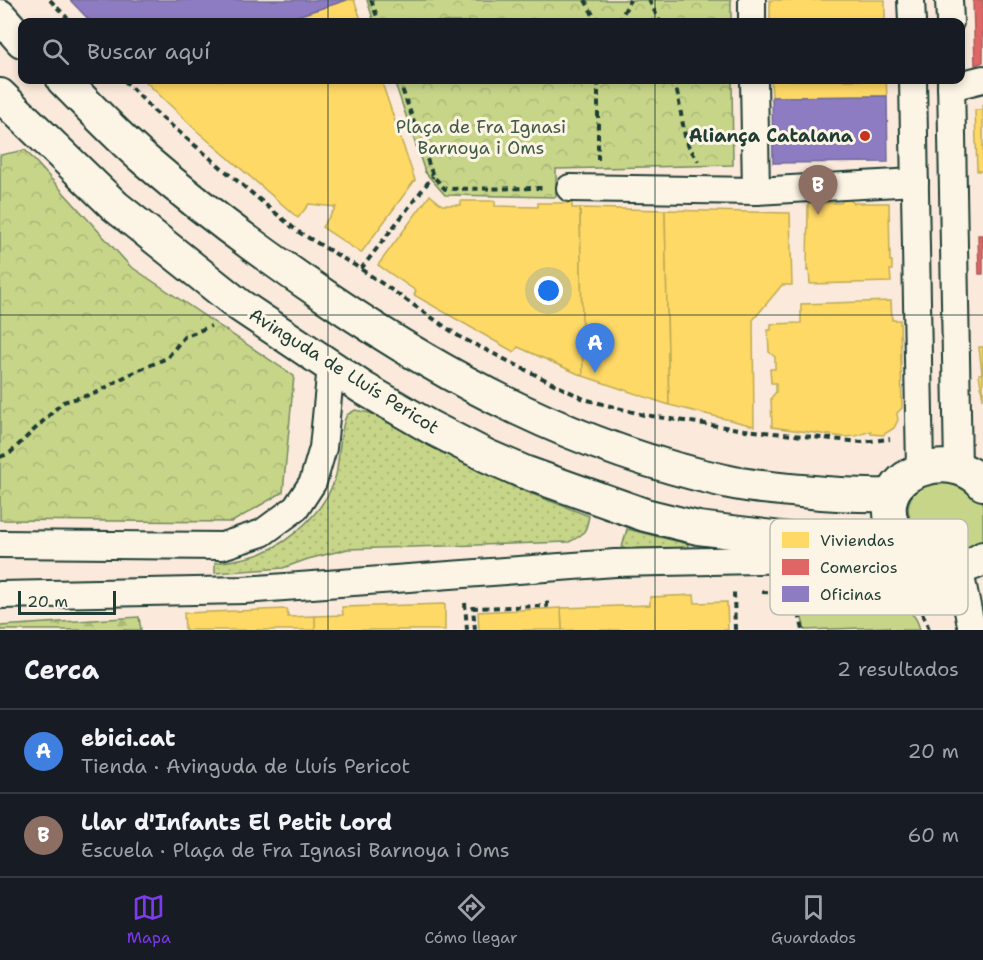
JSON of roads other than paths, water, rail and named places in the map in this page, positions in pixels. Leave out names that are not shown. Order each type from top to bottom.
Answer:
[{"type":"street","points":[[752,0],[752,18]]},
{"type":"street","points":[[911,0],[912,18]]},
{"type":"street","points":[[949,0],[950,18]]},
{"type":"street","points":[[0,16],[18,36]]},
{"type":"street","points":[[965,81],[983,79]]},
{"type":"street","points":[[67,84],[144,159],[229,229],[392,341],[459,381],[552,425],[631,454],[727,482],[859,496],[891,495]]},
{"type":"street","points":[[754,84],[756,191]]},
{"type":"street","points":[[913,84],[920,470]]},
{"type":"street","points":[[890,519],[891,495],[903,480],[920,470],[941,466],[970,476],[951,84]]},
{"type":"street","name":"Avinguda de Lluís Pericot","points":[[0,95],[107,198],[239,305],[331,366],[430,427],[487,456],[533,475],[645,515],[698,528],[770,537]]},
{"type":"street","points":[[570,188],[756,191],[915,182]]},
{"type":"street","points":[[0,544],[222,546],[262,533],[296,508],[313,482],[322,448],[331,366]]},
{"type":"street","name":"Avinguda de Lluís Pericot","points":[[0,595],[244,590],[615,563],[770,560]]},
{"type":"street","points":[[971,562],[972,630]]},
{"type":"place","name":"Aliança Catalana","points":[[865,136]]},
{"type":"place","name":"Llar d'Infants El Petit Lord","points":[[818,215]]},
{"type":"place","name":"ebici.cat","points":[[595,373]]},
{"type":"park label","name":"Plaça de Fra Ignasi Barnoya i Oms","points":[[481,137]]}]
